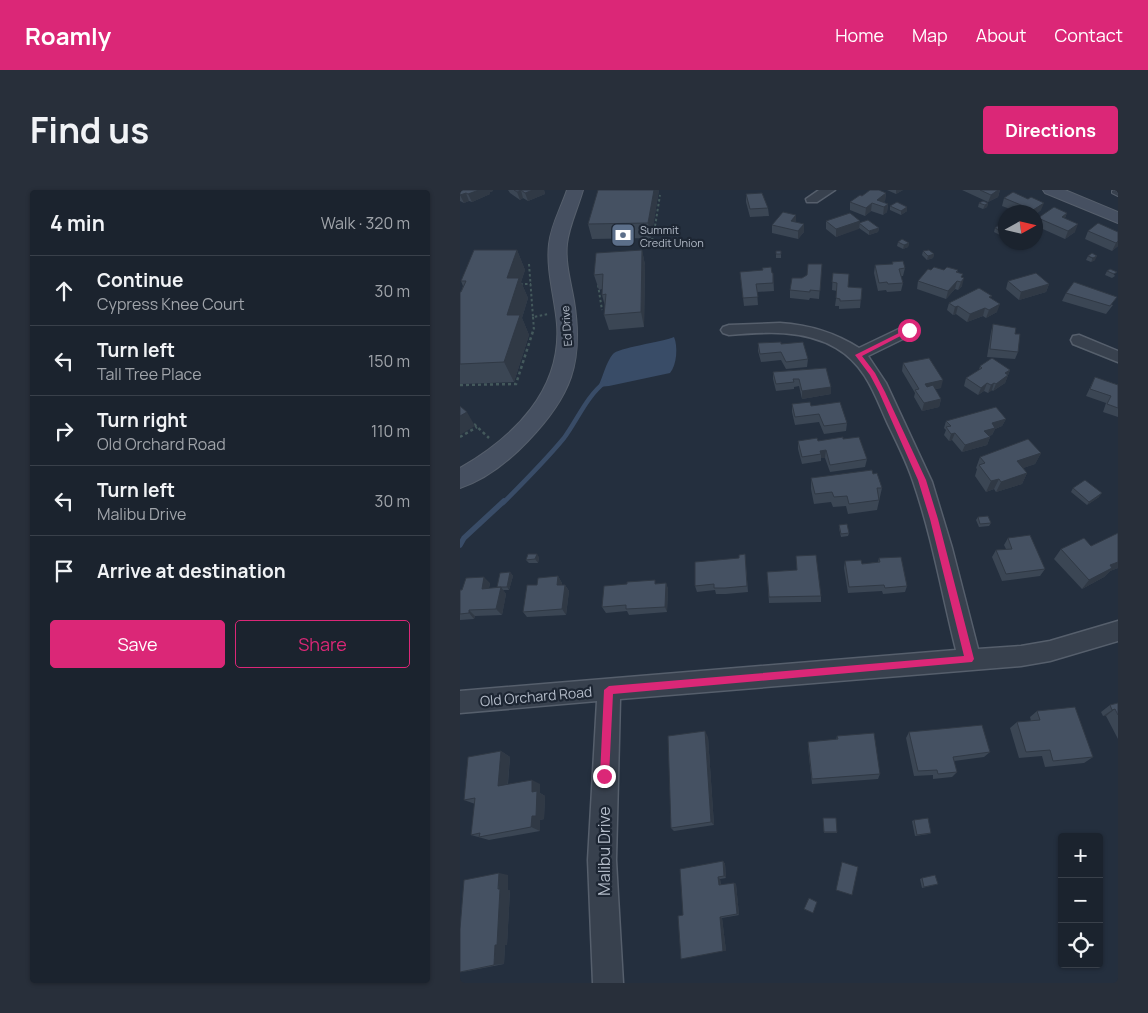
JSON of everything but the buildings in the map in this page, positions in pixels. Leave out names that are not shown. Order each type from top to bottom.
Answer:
[{"type":"street","name":"Ed Drive","points":[[460,480],[490,461],[512,442],[546,404],[560,380],[566,362],[568,343],[558,244],[575,190]]},
{"type":"street","points":[[812,199],[829,190]]},
{"type":"street","points":[[1051,190],[1118,218]]},
{"type":"street","points":[[729,330],[776,327],[812,331],[825,336],[858,355],[872,374],[922,480],[934,519],[969,659]]},
{"type":"street","points":[[858,355],[909,330]]},
{"type":"street","points":[[1079,340],[1118,356]]},
{"type":"street","name":"Old Orchard Road","points":[[460,702],[1021,656],[1050,651],[1118,631]]},
{"type":"street","name":"Malibu Drive","points":[[608,983],[602,860],[609,690]]},
{"type":"path","points":[[641,239],[653,239],[660,195]]},
{"type":"path","points":[[460,385],[516,384],[534,329],[530,264]]},
{"type":"path","points":[[598,283],[598,294],[602,299],[602,310]]},
{"type":"path","points":[[520,284],[531,284]]},
{"type":"path","points":[[533,316],[549,314]]},
{"type":"path","points":[[473,424],[488,438]]},
{"type":"path","points":[[460,437],[477,427]]},
{"type":"water","points":[[674,337],[676,355],[670,373],[598,387],[608,361],[616,352]]},
{"type":"waterway","points":[[503,503],[564,438],[587,401],[605,382]]},
{"type":"waterway","points":[[460,545],[464,538],[504,501]]},
{"type":"place","name":"Summit Credit Union","points":[[623,235]]},
{"type":"route","points":[[604,776],[609,690],[969,659],[934,519],[922,480],[882,392],[858,355],[909,330]]}]
